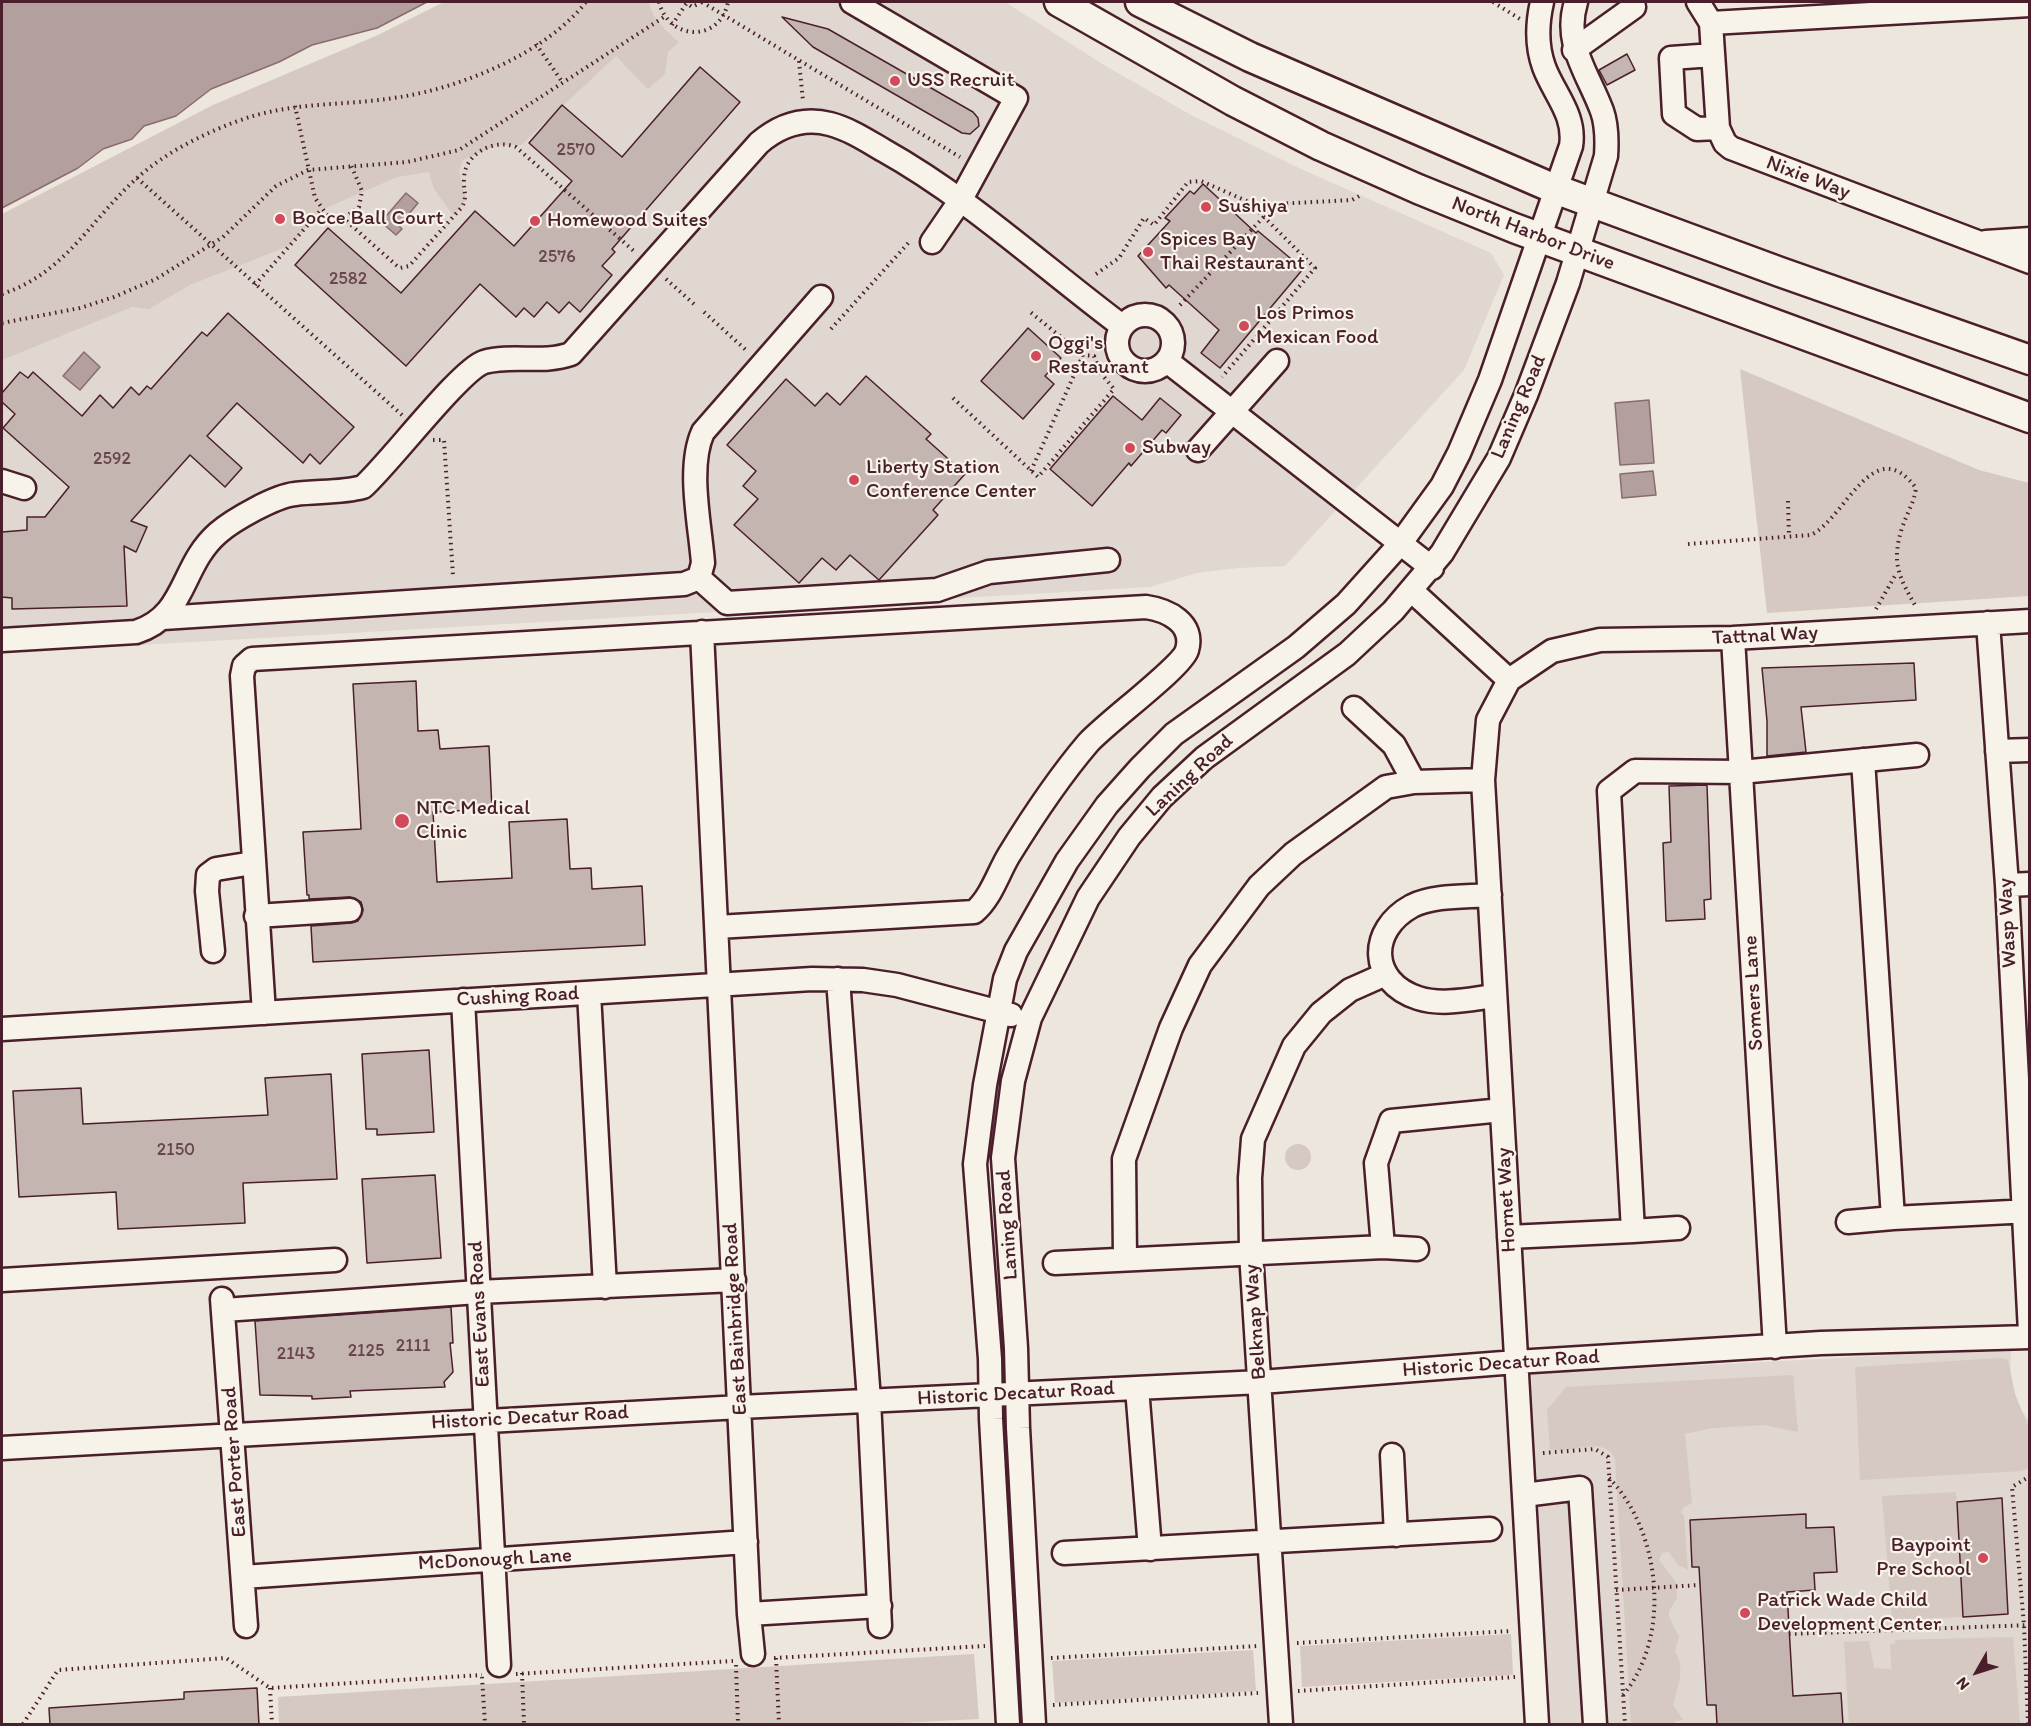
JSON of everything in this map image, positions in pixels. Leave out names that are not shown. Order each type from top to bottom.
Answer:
[{"type":"main road","name":"North Harbor Drive","points":[[1059,2],[1196,81],[1321,146],[1467,210],[2030,418]]},
{"type":"main road","points":[[1140,2],[1250,57],[1555,189],[2030,360]]},
{"type":"street","points":[[852,2],[1016,98],[960,201],[922,241]]},
{"type":"street","points":[[1698,2],[1711,23],[1718,128],[1697,129],[1674,114],[1671,57],[1713,55]]},
{"type":"street","points":[[1711,23],[2030,5]]},
{"type":"street","points":[[1574,50],[1634,7]]},
{"type":"street","points":[[1539,17],[1552,24],[1574,12],[1604,29]]},
{"type":"street","name":"Laning Road","points":[[1034,1725],[1018,1395],[1003,1158],[1012,1081],[1030,1018],[1088,898],[1129,837],[1162,797],[1204,758],[1347,654],[1412,591],[1466,517],[1499,458],[1526,395],[1578,252],[1606,156],[1603,112],[1574,50],[1574,12]]},
{"type":"street","name":"Laning Road","points":[[1008,1725],[991,1396],[975,1164],[997,1013],[1005,978],[1016,951],[1067,861],[1107,805],[1174,734],[1296,647],[1365,586],[1400,544],[1442,486],[1460,453],[1490,380],[1571,146],[1572,126],[1544,67],[1539,17]]},
{"type":"street","points":[[2,640],[136,632],[151,627],[163,618],[176,602],[198,555],[218,533],[235,521],[293,494],[363,487],[460,380],[484,362],[557,359],[571,354],[759,143],[786,125],[806,121],[829,124],[848,130],[904,161],[960,201],[1122,326]]},
{"type":"street","name":"Nixie Way","points":[[1718,128],[1725,143],[1739,152],[2030,262]]},
{"type":"street","points":[[1978,243],[2030,239]]},
{"type":"street","points":[[699,578],[703,563],[695,464],[696,447],[703,432],[821,297]]},
{"type":"street","points":[[1146,314],[1163,320],[1173,335],[1174,344],[1167,361],[1151,371],[1132,368],[1124,362],[1117,345],[1122,326],[1137,315],[1146,314]]},
{"type":"street","points":[[1167,361],[1431,568]]},
{"type":"street","points":[[1198,450],[1277,361]]},
{"type":"street","points":[[2,481],[24,488]]},
{"type":"street","points":[[699,578],[727,603],[937,590],[989,572],[1108,561]]},
{"type":"street","points":[[163,618],[684,584],[699,578]]},
{"type":"street","points":[[1412,591],[1509,680]]},
{"type":"street","points":[[264,1013],[242,676],[244,666],[252,658],[1146,607],[1166,610],[1175,616],[1187,633],[1187,651],[1176,666],[1110,720],[1049,794],[1010,854],[983,902],[974,912],[717,927]]},
{"type":"street","name":"Tattnal Way","points":[[1509,680],[1552,651],[1600,640],[1733,639],[2030,621]]},
{"type":"street","name":"Wasp Way","points":[[1988,623],[2007,885],[2020,952],[2030,1332]]},
{"type":"street","name":"East Bainbridge Road","points":[[702,632],[746,1542],[749,1614],[745,1657]]},
{"type":"street","name":"Somers Lane","points":[[1733,639],[1775,1347]]},
{"type":"street","name":"Hornet Way","points":[[1509,680],[1488,720],[1483,780],[1537,1725]]},
{"type":"street","points":[[1354,708],[1394,745],[1414,782]]},
{"type":"street","points":[[1997,751],[2030,750]]},
{"type":"street","points":[[1633,1232],[1609,791],[1635,771],[1741,772],[1917,755]]},
{"type":"street","points":[[1863,760],[1893,1218]]},
{"type":"street","points":[[1125,1258],[1124,1159],[1171,1028],[1200,965],[1259,886],[1293,854],[1386,787],[1414,782],[1483,780]]},
{"type":"street","points":[[213,951],[207,891],[208,875],[216,869],[253,863]]},
{"type":"street","points":[[2007,885],[2030,884]]},
{"type":"street","points":[[1490,896],[1432,900],[1414,905],[1395,917],[1381,935],[1380,958],[1386,974],[1401,991],[1420,999],[1440,1002],[1495,996]]},
{"type":"street","points":[[256,916],[350,910]]},
{"type":"street","name":"Belknap Way","points":[[1281,1725],[1251,1253],[1250,1178],[1253,1139],[1294,1046],[1321,1013],[1350,990],[1386,974]]},
{"type":"street","points":[[749,1614],[880,1616],[869,1400],[838,979]]},
{"type":"street","name":"Cushing Road","points":[[2,1029],[838,979],[897,985],[997,1013],[1030,1018]]},
{"type":"street","points":[[589,993],[605,1287]]},
{"type":"street","name":"East Evans Road","points":[[463,1000],[492,1562],[491,1670]]},
{"type":"street","points":[[1383,1247],[1376,1162],[1391,1121],[1502,1110]]},
{"type":"street","points":[[1848,1222],[2026,1211]]},
{"type":"street","points":[[1509,1237],[1678,1228]]},
{"type":"street","points":[[1055,1263],[1383,1247],[1417,1249]]},
{"type":"street","points":[[2,1280],[335,1260]]},
{"type":"street","points":[[478,1292],[734,1280]]},
{"type":"street","name":"East Porter Road","points":[[246,1626],[223,1305],[478,1292]]},
{"type":"street","name":"Historic Decatur Road","points":[[2,1448],[869,1400],[1018,1395],[1051,1391],[1261,1382],[1516,1362],[1775,1347],[2030,1337]]},
{"type":"street","points":[[1137,1388],[1150,1548]]},
{"type":"street","points":[[1392,1455],[1396,1535]]},
{"type":"street","points":[[1524,1495],[1580,1488],[1595,1725]]},
{"type":"street","points":[[1064,1553],[1490,1530]]},
{"type":"street","name":"McDonough Lane","points":[[243,1577],[492,1562],[746,1542]]},
{"type":"path","points":[[2,294],[36,279],[54,267],[137,178],[164,157],[197,138],[235,122],[295,106],[400,98],[453,85],[496,67],[536,44],[573,17],[586,2]]},
{"type":"path","points":[[659,2],[664,17],[672,25],[695,33],[715,25],[723,15],[728,2]]},
{"type":"path","points":[[672,25],[686,3],[695,7],[702,2],[964,159]]},
{"type":"path","points":[[1493,2],[1522,20],[1539,17]]},
{"type":"path","points":[[2,323],[40,317],[114,297],[156,279],[237,226],[276,186],[308,170],[431,158],[459,150],[664,17]]},
{"type":"path","points":[[536,44],[563,84]]},
{"type":"path","points":[[798,60],[806,121]]},
{"type":"path","points":[[295,106],[315,198],[321,210],[332,217],[342,217],[357,210],[362,196],[360,184],[351,165]]},
{"type":"path","points":[[474,142],[480,151]]},
{"type":"path","points":[[342,217],[396,265],[409,266],[462,207],[466,195],[464,179],[467,164],[480,151],[497,145],[516,147],[695,305]]},
{"type":"path","points":[[137,178],[418,429],[431,440],[444,440],[453,576]]},
{"type":"path","points":[[1096,274],[1119,258],[1144,218],[1154,225],[1188,182],[1201,181],[1249,202],[1314,268],[1222,377]]},
{"type":"path","points":[[1180,305],[1276,204],[1352,200],[1363,194]]},
{"type":"path","points":[[255,285],[321,210]]},
{"type":"path","points":[[831,329],[922,241]]},
{"type":"path","points":[[953,398],[1038,477],[1114,389],[1100,372],[1094,356],[1083,355],[1029,311]]},
{"type":"path","points":[[704,312],[762,364]]},
{"type":"path","points":[[1031,471],[1083,355]]},
{"type":"path","points":[[1688,544],[1811,535],[1823,529],[1858,485],[1873,472],[1890,469],[1905,474],[1916,488],[1914,504],[1903,526],[1896,552],[1897,573],[1917,608]]},
{"type":"path","points":[[1788,501],[1789,537]]},
{"type":"path","points":[[1876,610],[1897,573]]},
{"type":"path","points":[[2028,1725],[2027,1625],[2012,1487],[2030,1476]]},
{"type":"path","points":[[1609,1478],[1630,1507],[1643,1535],[1654,1588],[1652,1627],[1645,1656],[1634,1681],[1622,1695]]},
{"type":"path","points":[[1625,1725],[1616,1590],[1700,1585]]},
{"type":"path","points":[[1789,1634],[2027,1625]]},
{"type":"path","points":[[738,1725],[745,1657]]},
{"type":"path","points":[[776,1658],[779,1725]]},
{"type":"path","points":[[485,1725],[491,1670]]},
{"type":"path","points":[[522,1673],[524,1725]]},
{"type":"path","points":[[270,1688],[272,1725]]},
{"type":"shaded area","points":[[2,2],[427,2],[377,28],[312,45],[279,62],[211,89],[176,116],[144,126],[132,139],[103,149],[78,168],[2,208]]},
{"type":"shaded area","points":[[444,2],[649,2],[656,19],[679,42],[668,52],[665,74],[648,89],[616,56],[521,145],[497,145],[463,160],[459,171],[466,200],[454,216],[434,189],[429,172],[397,177],[321,210],[291,245],[190,285],[149,309],[132,307],[2,360],[2,214],[213,105],[378,35]]},
{"type":"shaded area","points":[[445,2],[1005,2],[1104,65],[1191,115],[1301,169],[1491,253],[1504,275],[1464,370],[1285,566],[1197,573],[1150,587],[2,653],[2,271]]},
{"type":"shaded area","points":[[406,193],[418,203],[399,226],[402,229],[396,235],[381,222]]},
{"type":"shaded area","points":[[84,352],[100,367],[80,390],[63,376]]},
{"type":"shaded area","points":[[1740,369],[1979,470],[2029,483],[2029,596],[1767,613]]},
{"type":"shaded area","points":[[1649,400],[1654,463],[1620,465],[1615,403]]},
{"type":"shaded area","points":[[1653,471],[1656,495],[1622,498],[1620,474]]},
{"type":"shaded area","points":[[1298,1144],[1307,1148],[1311,1157],[1307,1166],[1298,1170],[1289,1166],[1285,1157],[1289,1148]]},
{"type":"shaded area","points":[[2011,1349],[2010,1395],[2030,1422],[2029,1724],[1550,1724],[1531,1374]]},
{"type":"shaded area","points":[[2001,1358],[2008,1360],[2015,1394],[2029,1428],[2029,1467],[2022,1471],[1860,1480],[1855,1367]]},
{"type":"shaded area","points":[[1793,1375],[1798,1432],[1764,1425],[1712,1428],[1685,1434],[1692,1503],[1684,1507],[1681,1512],[1684,1516],[1688,1570],[1678,1565],[1669,1552],[1662,1553],[1659,1560],[1676,1582],[1677,1598],[1669,1611],[1669,1617],[1679,1637],[1675,1651],[1681,1671],[1673,1705],[1683,1720],[1675,1721],[1675,1724],[1631,1724],[1615,1459],[1610,1451],[1603,1447],[1550,1449],[1547,1410],[1566,1387]]},
{"type":"shaded area","points":[[1956,1492],[1963,1617],[1892,1620],[1882,1496]]},
{"type":"shaded area","points":[[1511,1634],[1513,1675],[1302,1687],[1300,1646]]},
{"type":"shaded area","points":[[2013,1637],[2020,1724],[1849,1724],[1844,1642],[1869,1641],[1874,1668],[1891,1669],[1892,1682],[1890,1644],[1895,1644],[1895,1640]]},
{"type":"shaded area","points":[[1253,1650],[1256,1691],[1055,1703],[1052,1661]]},
{"type":"shaded area","points":[[974,1654],[979,1719],[882,1724],[279,1724],[278,1697]]},
{"type":"building","name":"USS Recruit","points":[[782,17],[828,29],[973,112],[978,118],[979,126],[970,134],[962,133],[813,47]]},
{"type":"building","points":[[1627,54],[1635,70],[1607,85],[1599,70]]},
{"type":"building","points":[[700,67],[740,102],[612,249],[615,252],[602,266],[612,275],[580,312],[569,302],[559,313],[547,302],[534,317],[524,308],[516,317],[480,284],[406,366],[295,265],[328,228],[401,293],[475,211],[514,246],[572,181],[529,143],[562,105],[622,157]]},
{"type":"building","points":[[1203,184],[1256,233],[1258,231],[1303,269],[1220,368],[1201,353],[1219,330],[1169,285],[1166,288],[1138,256],[1170,221],[1165,218],[1190,191],[1194,194]]},
{"type":"building","points":[[228,313],[354,427],[320,464],[310,454],[303,463],[237,403],[207,436],[242,468],[225,487],[190,455],[131,521],[147,527],[136,552],[124,546],[127,606],[12,609],[12,598],[2,597],[2,532],[27,530],[27,517],[45,517],[69,487],[3,428],[15,414],[2,402],[2,393],[20,372],[28,378],[33,372],[82,416],[100,395],[113,408],[131,387],[139,395],[147,386],[151,389],[202,332],[207,336]]},
{"type":"building","points":[[1028,328],[1061,358],[1045,376],[1054,384],[1023,419],[981,381]]},
{"type":"building","name":"Liberty Station Conference Center","points":[[866,376],[931,434],[926,439],[965,474],[933,510],[938,515],[879,580],[850,555],[836,570],[822,558],[799,583],[734,525],[758,499],[743,486],[756,471],[727,445],[786,379],[815,406],[827,393],[840,405]]},
{"type":"building","points":[[1113,396],[1142,420],[1160,398],[1181,415],[1166,433],[1162,430],[1131,466],[1129,463],[1092,506],[1050,469]]},
{"type":"building","points":[[1914,663],[1916,700],[1801,707],[1806,752],[1767,756],[1767,721],[1762,668]]},
{"type":"building","name":"NTC Medical Clinic","points":[[416,681],[418,731],[438,730],[440,749],[489,746],[492,809],[433,812],[437,882],[512,878],[509,822],[567,819],[570,869],[591,868],[592,889],[642,886],[645,945],[313,962],[311,926],[358,921],[363,910],[361,902],[350,897],[309,899],[303,832],[361,829],[353,684]]},
{"type":"building","points":[[1707,785],[1711,899],[1704,900],[1705,919],[1666,921],[1663,843],[1671,842],[1669,786]]},
{"type":"building","points":[[429,1050],[434,1132],[377,1135],[377,1129],[366,1129],[362,1054]]},
{"type":"building","points":[[331,1074],[337,1179],[243,1183],[245,1223],[118,1229],[116,1192],[19,1197],[13,1091],[81,1088],[83,1124],[268,1115],[265,1078]]},
{"type":"building","points":[[435,1175],[441,1258],[367,1263],[362,1179]]},
{"type":"building","points":[[451,1307],[453,1343],[450,1343],[453,1372],[444,1382],[445,1387],[350,1391],[351,1397],[312,1399],[312,1396],[260,1395],[255,1321]]},
{"type":"building","name":"Baypoint Pre School","points":[[2002,1498],[2008,1614],[1963,1617],[1957,1502]]},
{"type":"building","name":"Patrick Wade Child Development Center","points":[[1806,1514],[1806,1528],[1834,1527],[1837,1572],[1814,1573],[1815,1590],[1787,1592],[1793,1696],[1841,1693],[1843,1725],[1717,1725],[1716,1705],[1707,1705],[1699,1567],[1692,1567],[1690,1520]]},
{"type":"building","points":[[257,1688],[259,1725],[50,1725],[49,1708],[184,1699],[184,1692]]},
{"type":"place","name":"USS Recruit","points":[[895,81]]},
{"type":"place","name":"Sushiya","points":[[1206,207]]},
{"type":"place","name":"Bocce Ball Court","points":[[280,219]]},
{"type":"place","name":"Homewood Suites","points":[[535,221]]},
{"type":"place","name":"Spices Bay Thai Restaurant","points":[[1148,252]]},
{"type":"place","name":"Los Primos Mexican Food","points":[[1244,326]]},
{"type":"place","name":"Oggi's Restaurant","points":[[1036,356]]},
{"type":"place","name":"Subway","points":[[1130,448]]},
{"type":"place","name":"Liberty Station Conference Center","points":[[854,480]]},
{"type":"place","name":"NTC Medical Clinic","points":[[402,821]]},
{"type":"place","name":"Baypoint Pre School","points":[[1983,1558]]},
{"type":"place","name":"Patrick Wade Child Development Center","points":[[1745,1613]]}]
